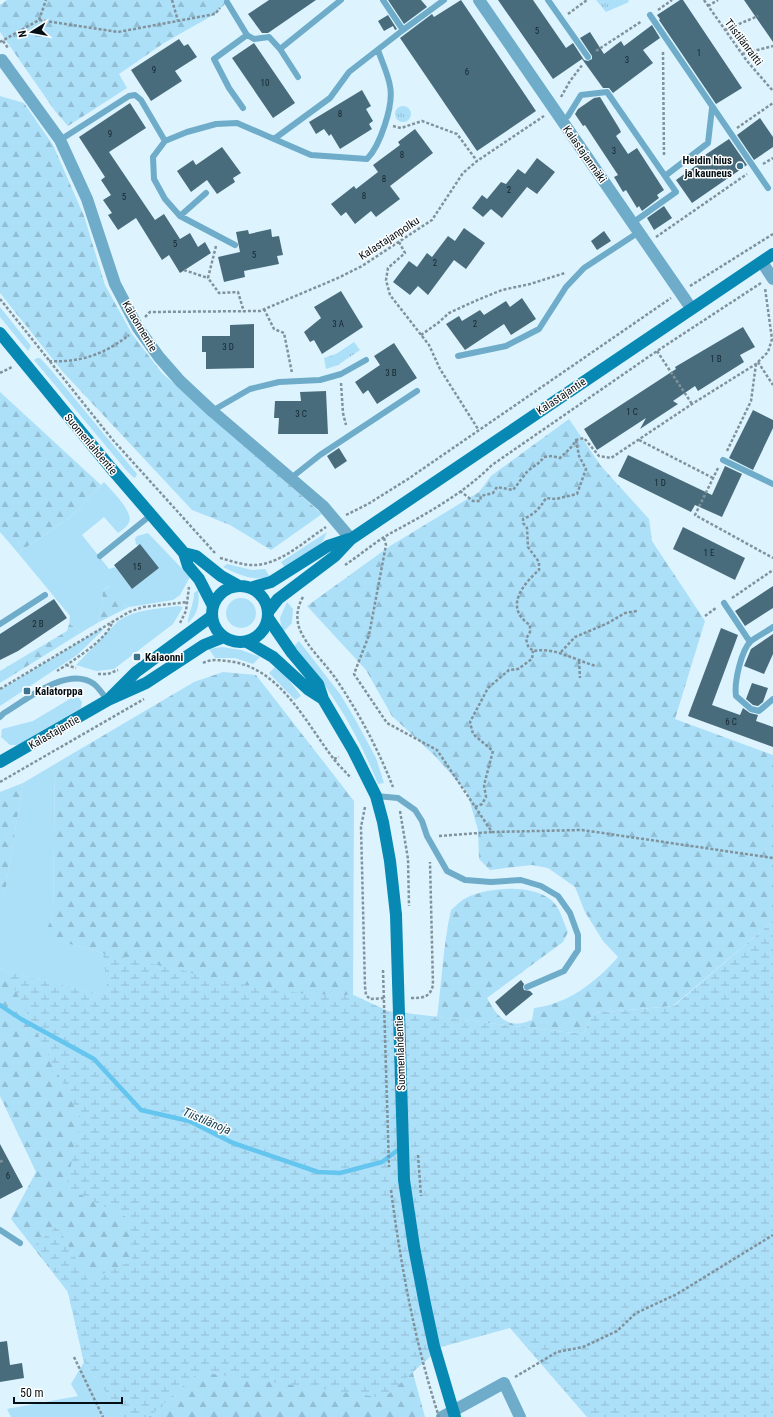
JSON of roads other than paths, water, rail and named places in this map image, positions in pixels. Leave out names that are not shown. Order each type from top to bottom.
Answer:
[{"type":"main road","name":"Kalastajantie","points":[[268,615],[278,599],[335,556],[351,539],[773,254]]},
{"type":"main road","name":"Suomenlahdentie","points":[[0,333],[75,425],[184,553],[188,566],[198,579],[212,611]]},
{"type":"main road","name":"Kalastajantie","points":[[245,587],[271,582],[328,546],[351,539]]},
{"type":"main road","name":"Suomenlahdentie","points":[[184,553],[196,556],[220,576],[245,587]]},
{"type":"main road","points":[[245,587],[261,595],[268,615],[261,633],[247,642],[235,642],[224,637],[215,628],[212,611],[220,594],[226,590],[245,587]]},
{"type":"main road","name":"Kalastajantie","points":[[108,700],[136,672],[212,611]]},
{"type":"main road","name":"Suomenlahdentie","points":[[268,615],[292,653],[318,684],[323,699],[353,750],[376,796],[384,822],[396,915],[404,1180],[414,1247],[434,1346],[455,1417]]},
{"type":"main road","name":"Kalastajantie","points":[[0,762],[108,700],[146,683],[193,651],[224,637]]},
{"type":"main road","name":"Suomenlahdentie","points":[[247,642],[273,657],[309,690],[323,699]]},
{"type":"street","name":"Kalastajanmäki","points":[[479,0],[691,308]]},
{"type":"street","name":"Kalaonnentie","points":[[1,60],[60,140],[87,200],[115,284],[138,328],[159,357],[180,381],[212,411],[323,506],[351,539]]},
{"type":"street","points":[[762,262],[768,280]]},
{"type":"street","points":[[442,1417],[504,1383],[520,1417]]},
{"type":"lane","points":[[280,49],[341,0]]},
{"type":"lane","points":[[382,0],[403,30]]},
{"type":"lane","points":[[274,138],[330,98],[349,72],[444,0]]},
{"type":"lane","points":[[548,0],[588,57]]},
{"type":"lane","points":[[227,2],[247,35],[254,39],[269,37],[280,49],[298,77]]},
{"type":"lane","points":[[650,16],[768,188]]},
{"type":"lane","points":[[243,108],[228,88],[214,59],[247,35]]},
{"type":"lane","points":[[235,245],[180,216],[165,199],[154,179],[152,157],[165,141],[187,132],[216,124],[237,123],[311,155],[364,160],[370,156],[385,124],[391,87],[378,50]]},
{"type":"lane","points":[[568,116],[581,95],[607,92],[676,192],[638,219]]},
{"type":"lane","points":[[60,140],[129,96],[135,95],[141,100],[165,141]]},
{"type":"lane","points":[[665,176],[708,143],[712,108]]},
{"type":"lane","points":[[180,216],[206,193]]},
{"type":"lane","points":[[458,356],[506,346],[539,329],[566,287],[584,268],[639,232]]},
{"type":"lane","points":[[212,411],[250,389],[279,382],[320,380],[341,374],[366,360]]},
{"type":"lane","points":[[291,478],[320,455],[417,391]]},
{"type":"lane","points":[[723,460],[773,484]]},
{"type":"lane","points":[[100,556],[151,515]]},
{"type":"lane","points":[[0,624],[45,595]]},
{"type":"lane","points":[[724,603],[750,642]]},
{"type":"lane","points":[[773,627],[750,642],[740,664],[734,684],[736,696],[751,709],[759,711],[773,699]]},
{"type":"lane","points":[[0,718],[4,713],[56,682],[66,679],[77,678],[94,684],[108,700]]},
{"type":"lane","points":[[376,796],[398,798],[415,810],[422,821],[427,836],[447,871],[465,880],[491,882],[521,880],[541,886],[558,896],[570,913],[578,935],[578,950],[564,971],[527,988]]},
{"type":"lane","points":[[0,1230],[20,1243]]},
{"type":"waterway","name":"Tiistilänoja","points":[[0,1005],[21,1019],[94,1059],[141,1110],[189,1121],[233,1143],[318,1172],[340,1173],[382,1162],[402,1147]]},
{"type":"place","name":"Heidin hius ja kauneus","points":[[740,166]]},
{"type":"place","name":"Kalaonni","points":[[137,657]]},
{"type":"place","name":"Kalatorppa","points":[[27,691]]}]
